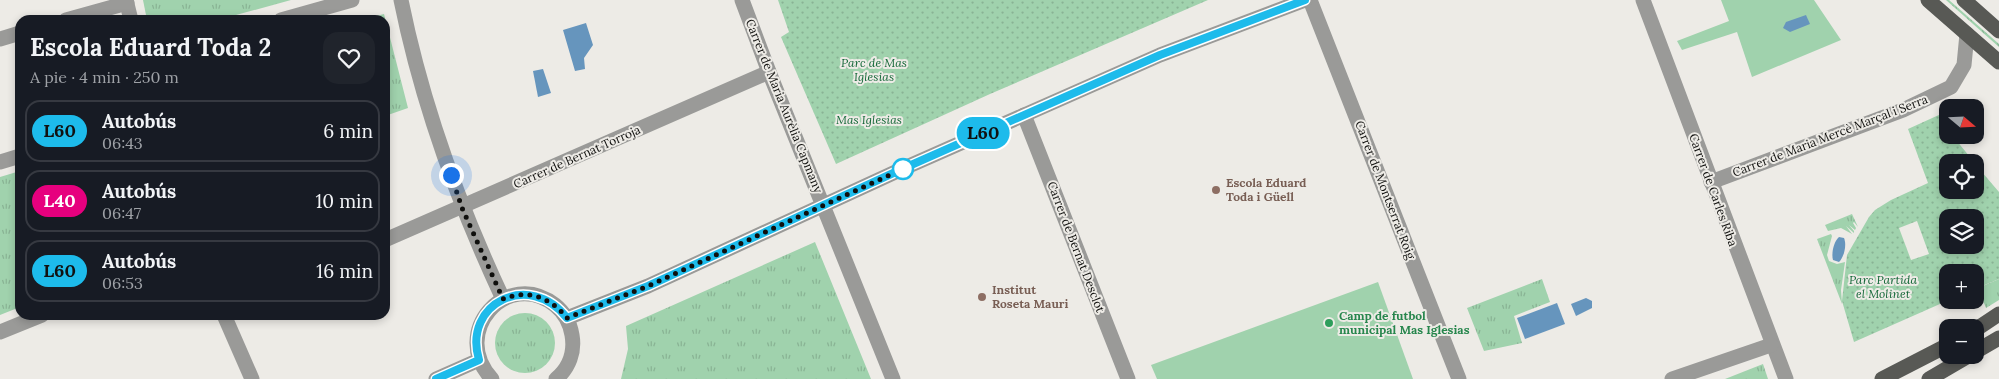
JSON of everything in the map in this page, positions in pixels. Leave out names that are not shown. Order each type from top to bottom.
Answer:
[{"type":"main road","points":[[1928,0],[1999,62]]},
{"type":"main road","points":[[1964,0],[1999,31]]},
{"type":"main road","points":[[1984,324],[1999,314]]},
{"type":"main road","points":[[1984,347],[1999,338]]},
{"type":"main road","points":[[1882,379],[1939,350]]},
{"type":"main road","points":[[1929,379],[1955,364]]},
{"type":"street","points":[[299,15],[352,0]]},
{"type":"street","points":[[401,0],[429,110],[462,208],[503,299]]},
{"type":"street","name":"Carrer de Maria Aurèlia Capmany","points":[[742,0],[769,72],[893,379]]},
{"type":"street","points":[[567,318],[648,286],[823,205],[1160,55],[1305,0]]},
{"type":"street","name":"Carrer de Montserrat Roig","points":[[1310,0],[1459,379]]},
{"type":"street","name":"Carrer de Carles Riba","points":[[1642,0],[1771,345],[1786,379]]},
{"type":"street","points":[[82,15],[126,1],[129,15]]},
{"type":"street","points":[[0,39],[15,34]]},
{"type":"street","name":"Carrer de Maria Mercè Marçal i Serra","points":[[1711,182],[1903,110],[1951,88],[1964,65],[1966,34]]},
{"type":"street","name":"Carrer de Bernat Torroja","points":[[390,238],[769,72]]},
{"type":"street","name":"Carrer de Bernat Desclot","points":[[1024,115],[1128,379]]},
{"type":"street","points":[[0,162],[15,158]]},
{"type":"street","points":[[492,379],[485,372],[479,360],[476,342],[478,328],[488,312],[503,299],[522,294],[542,297],[560,309],[567,318],[572,335],[573,351],[565,370],[556,379]]},
{"type":"street","points":[[0,332],[30,320]]},
{"type":"street","points":[[226,320],[252,379]]},
{"type":"street","points":[[1672,379],[1771,345]]},
{"type":"street","points":[[436,379],[479,360]]},
{"type":"green space","points":[[143,0],[291,0],[236,15],[146,15]]},
{"type":"green space","name":"Parc de Mas Iglesias","points":[[778,0],[1208,0],[990,94],[836,164],[781,37],[789,32]]},
{"type":"green space","points":[[1721,0],[1814,0],[1841,40],[1752,77],[1737,32],[1682,50],[1677,41],[1729,21]]},
{"type":"green space","points":[[1946,0],[1949,0],[1999,44],[1999,47]]},
{"type":"green space","points":[[390,38],[408,108],[390,114]]},
{"type":"green space","name":"Parc Partida el Molinet","points":[[1939,115],[1939,144],[1959,144],[1967,154],[1939,154],[1939,199],[1984,199],[1984,174],[1999,192],[1999,279],[1984,285],[1984,264],[1939,264],[1939,304],[1854,342],[1842,301],[1847,255],[1875,210],[1891,200],[1928,183],[1908,129]],"holes":[[[1917,221],[1929,254],[1911,260],[1899,228]]]},
{"type":"green space","points":[[15,172],[15,309],[0,315],[0,177]]},
{"type":"green space","points":[[1852,214],[1858,227],[1854,222],[1855,230],[1849,225],[1854,233],[1846,226],[1852,234],[1841,228],[1828,231],[1825,225]]},
{"type":"green space","points":[[1831,234],[1827,255],[1829,261],[1837,264],[1845,262],[1841,290],[1842,304],[1817,239]]},
{"type":"green space","points":[[815,242],[871,379],[621,379],[628,349],[626,326]]},
{"type":"green space","points":[[1542,279],[1550,302],[1514,316],[1522,343],[1484,351],[1467,308]]},
{"type":"green space","points":[[1999,279],[1999,300],[1986,308],[1984,303],[1984,285]]},
{"type":"green space","name":"Camp de futbol municipal Mas Iglesias","points":[[1378,282],[1413,379],[1157,379],[1151,365]]},
{"type":"green space","points":[[519,313],[531,313],[542,318],[550,326],[555,337],[553,355],[542,368],[531,373],[519,373],[508,368],[500,360],[495,349],[495,337],[500,326],[508,318]]},
{"type":"green space","points":[[1763,364],[1768,379],[1725,379]]},
{"type":"water","points":[[1806,15],[1810,24],[1790,32],[1783,28],[1786,22]]},
{"type":"water","points":[[586,23],[593,45],[584,58],[585,69],[575,71],[563,30]]},
{"type":"water","points":[[543,69],[551,93],[538,97],[533,71]]},
{"type":"water","points":[[1839,237],[1844,238],[1845,247],[1844,254],[1839,262],[1833,260],[1832,254],[1834,244]]},
{"type":"water","points":[[1586,298],[1592,301],[1592,308],[1576,316],[1571,304]]},
{"type":"water","points":[[1557,303],[1565,324],[1525,339],[1517,318]]},
{"type":"bus line","name":"L60","points":[[436,379],[479,360],[476,342],[478,328],[484,316],[503,299],[522,294],[542,297],[560,309],[567,318],[648,286],[902,169],[1160,55],[1305,0]]},
{"type":"place","name":"Escola Eduard Toda i Güell","points":[[1216,190]]},
{"type":"place","name":"Institut Roseta Mauri","points":[[982,297]]},
{"type":"place","name":"Camp de futbol municipal Mas Iglesias","points":[[1329,323]]},
{"type":"route","points":[[451,175],[462,208],[503,299],[522,294],[542,297],[560,309],[567,318],[648,286],[903,169]]},
{"type":"park label","name":"Mas Iglesias","points":[[869,120]]}]
